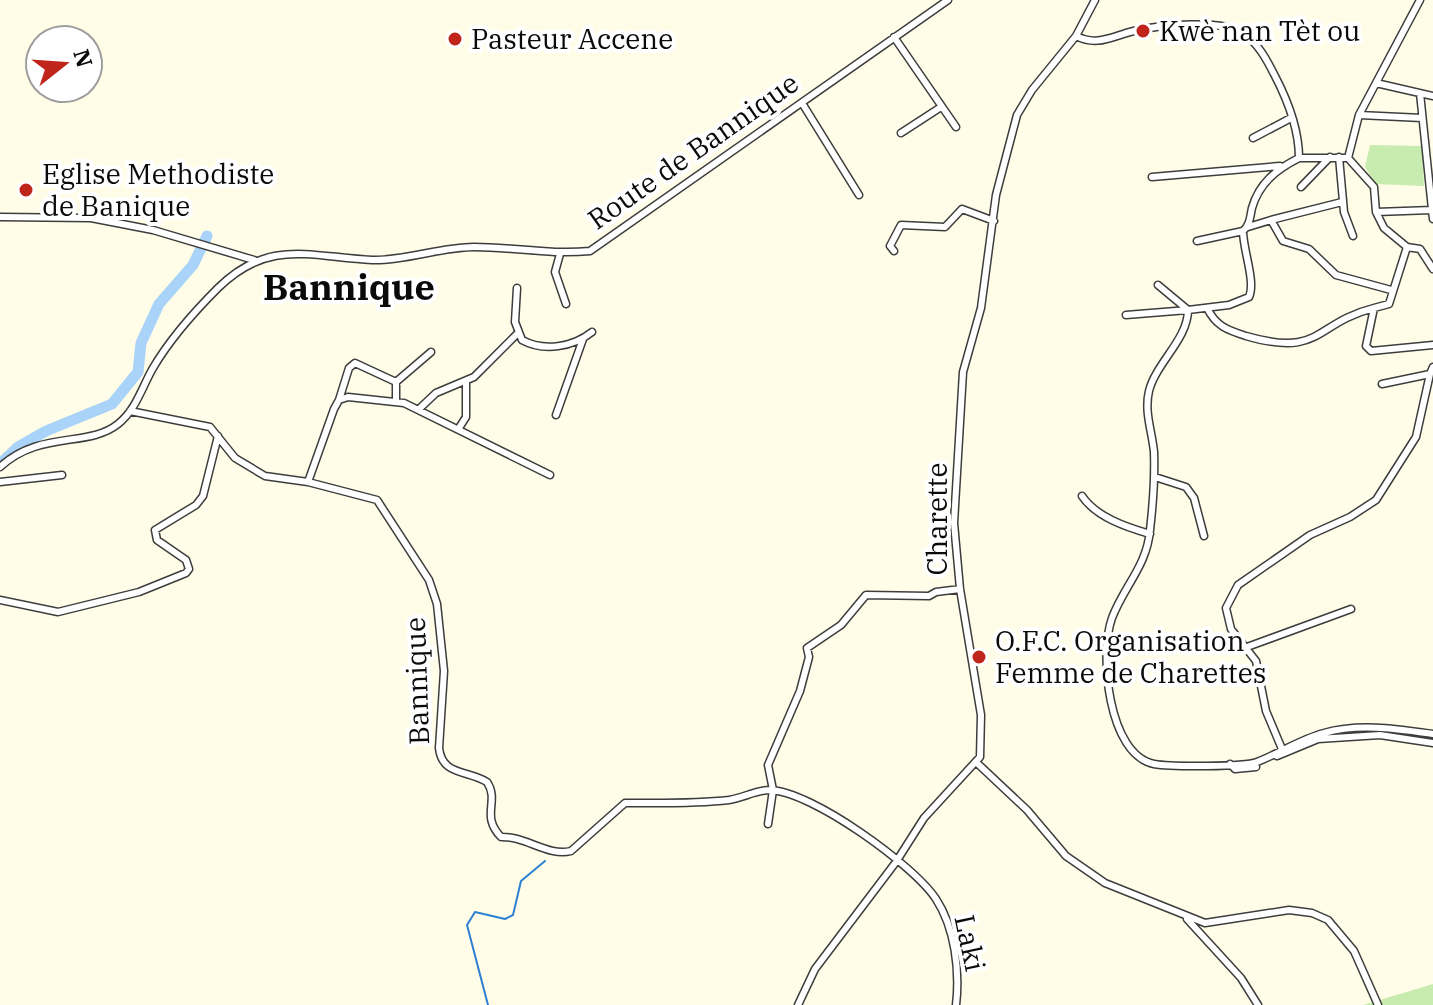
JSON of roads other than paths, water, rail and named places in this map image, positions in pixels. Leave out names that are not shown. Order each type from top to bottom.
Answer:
[{"type":"street","name":"Route de Bannique","points":[[0,467],[16,454],[35,445],[100,432],[116,425],[130,411],[154,367],[184,326],[218,288],[254,260],[292,252],[373,260],[474,247],[560,254],[590,251],[714,161],[948,0]]},
{"type":"street","name":"Charette","points":[[977,763],[982,748],[981,715],[960,589],[954,523],[963,372],[981,308],[996,195],[1017,115],[1032,90],[1076,36],[1095,0]]},
{"type":"street","points":[[1348,158],[1359,115],[1420,0]]},
{"type":"street","points":[[1076,36],[1089,42],[1100,42],[1136,31],[1177,26],[1218,26],[1241,31],[1266,59],[1284,95],[1299,141],[1299,158]]},
{"type":"street","points":[[894,37],[956,127]]},
{"type":"street","points":[[1376,83],[1433,96]]},
{"type":"street","points":[[1420,93],[1433,219]]},
{"type":"street","points":[[802,103],[859,195]]},
{"type":"street","points":[[901,133],[941,107]]},
{"type":"street","points":[[1359,115],[1422,118]]},
{"type":"street","points":[[1253,138],[1291,118]]},
{"type":"street","points":[[1301,187],[1330,157]]},
{"type":"street","points":[[1339,157],[1342,202],[1353,236]]},
{"type":"street","points":[[1126,315],[1207,308],[1242,301],[1252,291],[1246,229],[1257,193],[1283,166],[1299,158],[1348,158],[1374,187],[1376,212],[1384,228],[1407,247],[1420,249],[1433,269]]},
{"type":"street","points":[[1152,177],[1283,166]]},
{"type":"street","points":[[1197,241],[1342,202]]},
{"type":"street","points":[[894,251],[890,246],[901,225],[945,227],[962,209],[994,221]]},
{"type":"street","points":[[1376,212],[1432,210]]},
{"type":"street","points":[[0,217],[91,218],[153,230],[254,260]]},
{"type":"street","points":[[1271,220],[1283,241],[1309,249],[1336,275],[1391,290]]},
{"type":"street","points":[[1207,308],[1214,320],[1227,330],[1272,344],[1295,345],[1389,304],[1407,247]]},
{"type":"street","points":[[560,254],[555,272],[564,301]]},
{"type":"street","points":[[1158,285],[1188,310]]},
{"type":"street","points":[[418,410],[436,393],[466,383],[517,334],[517,288]]},
{"type":"street","points":[[1374,308],[1366,346],[1371,351],[1433,345]]},
{"type":"street","points":[[1188,310],[1185,326],[1149,393],[1155,477],[1146,558],[1122,597],[1106,640],[1108,682],[1117,724],[1129,747],[1152,764],[1254,763],[1326,732],[1371,727],[1433,734]]},
{"type":"street","points":[[517,334],[532,345],[543,347],[583,339],[592,332]]},
{"type":"street","points":[[556,415],[583,339]]},
{"type":"street","points":[[396,402],[396,382],[431,352]]},
{"type":"street","points":[[308,482],[349,368],[355,363],[396,382]]},
{"type":"street","points":[[1282,749],[1266,711],[1256,661],[1231,629],[1226,608],[1238,585],[1310,535],[1350,517],[1376,500],[1416,437],[1432,370],[1382,384]]},
{"type":"street","points":[[459,428],[466,417],[466,383]]},
{"type":"street","points":[[339,400],[348,397],[396,402],[459,428],[550,475]]},
{"type":"street","name":"Bannique","points":[[130,411],[210,427],[235,458],[255,471],[377,500],[429,580],[443,644],[440,756],[448,769],[487,782],[492,789],[488,814],[493,829],[501,837],[519,838],[563,853],[571,851],[625,803],[733,799],[773,790]]},
{"type":"street","points":[[0,600],[58,612],[139,592],[186,573],[189,569],[186,560],[157,540],[155,530],[196,505],[203,496],[218,436]]},
{"type":"street","points":[[0,482],[62,475]]},
{"type":"street","points":[[1155,477],[1186,487],[1194,498],[1204,536]]},
{"type":"street","points":[[1082,496],[1091,509],[1127,527],[1150,534]]},
{"type":"street","points":[[768,824],[773,790],[768,765],[800,691],[809,657],[807,648],[841,625],[866,595],[929,596],[960,589]]},
{"type":"street","points":[[1247,647],[1351,609]]},
{"type":"street","points":[[1228,763],[1235,769],[1255,767],[1318,739],[1380,735],[1433,743]]},
{"type":"street","points":[[798,1005],[815,969],[943,794],[977,763],[1027,810],[1074,862],[1105,883],[1205,923],[1289,910],[1312,913],[1328,920],[1354,951],[1378,1005]]},
{"type":"street","name":"Laki","points":[[773,790],[805,800],[846,821],[936,899],[945,918],[956,960],[956,1005]]},
{"type":"street","points":[[1185,916],[1241,978],[1258,1005]]},
{"type":"waterway","points":[[0,464],[18,447],[46,431],[112,404],[138,372],[141,343],[159,304],[193,265],[207,236]]},
{"type":"waterway","points":[[488,1005],[467,925],[475,912],[505,919],[513,915],[521,881],[545,861]]},
{"type":"place","name":"Kwè nan Tèt ou","points":[[1143,31]]},
{"type":"place","name":"Pasteur Accene","points":[[455,39]]},
{"type":"place","name":"Eglise Methodiste de Banique","points":[[26,190]]},
{"type":"place","name":"O.F.C. Organisation Femme de Charettes","points":[[979,657]]},
{"type":"district","name":"Bannique","points":[[349,287]]}]
